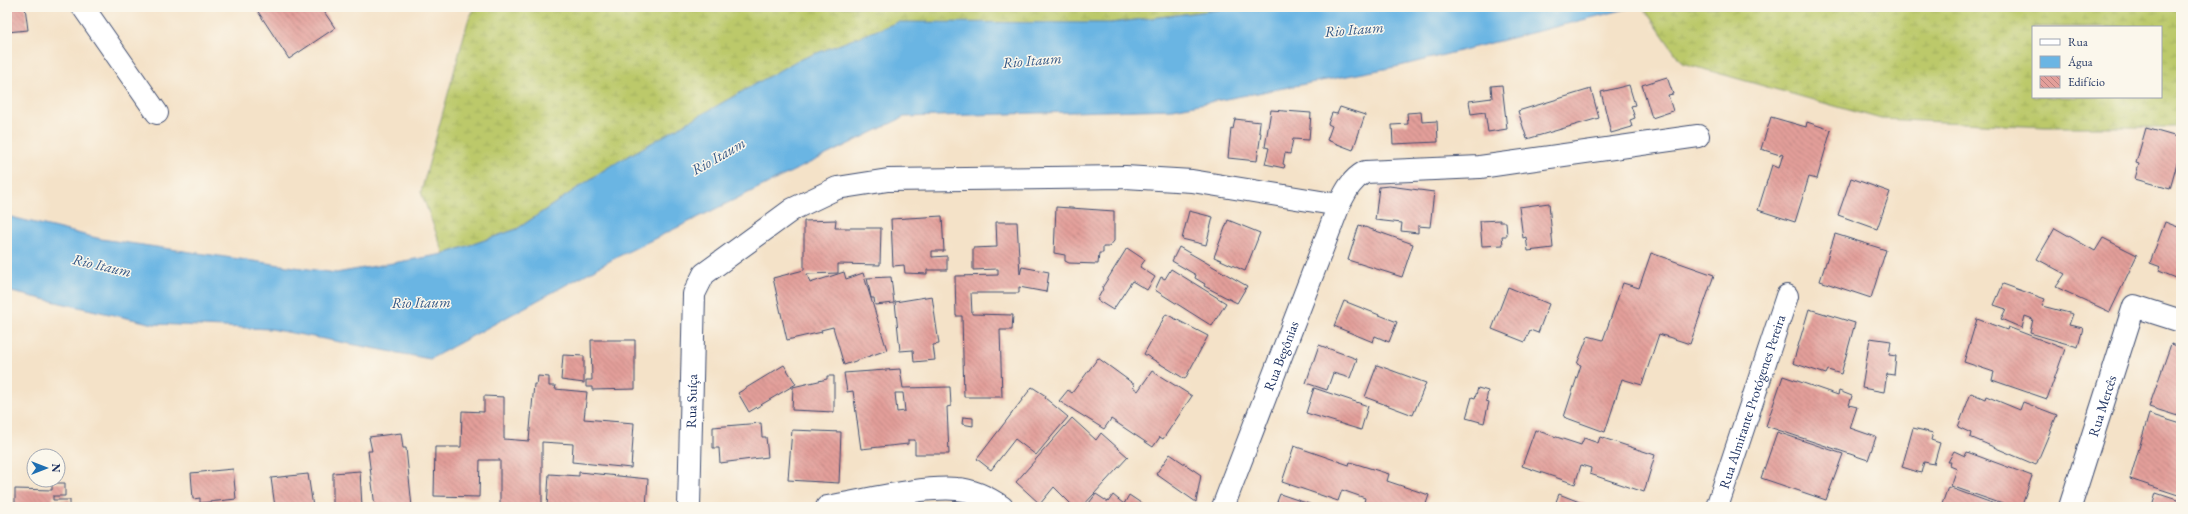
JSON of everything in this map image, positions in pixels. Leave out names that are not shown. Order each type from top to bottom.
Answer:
[{"type":"street","points":[[83,7],[157,113]]},
{"type":"street","name":"Rua Begônias","points":[[1223,507],[1339,205],[1347,188],[1357,177],[1366,172],[1480,167],[1698,136]]},
{"type":"street","name":"Rua Suíça","points":[[689,507],[694,294],[704,274],[793,208],[837,188],[888,180],[1125,177],[1192,181],[1339,205]]},
{"type":"street","name":"Rua Almirante Protógenes Pereira","points":[[1717,507],[1787,296]]},
{"type":"street","name":"Rua Mercês","points":[[2070,507],[2134,306],[2181,321]]},
{"type":"street","points":[[827,507],[921,491],[958,489],[986,496],[1002,507]]},
{"type":"green space","points":[[475,7],[1241,7],[1111,23],[607,168],[517,229],[444,254],[421,192],[468,21]]},
{"type":"green space","points":[[1643,7],[2181,7],[2181,127],[2045,127],[1881,119],[1682,63]]},
{"type":"water","name":"Rio Itaum","points":[[1241,7],[1634,7],[1400,66],[1173,109],[904,117],[619,256],[430,359],[271,329],[154,324],[7,291],[7,216],[101,239],[336,273],[444,254],[517,229],[607,168],[796,61],[898,22],[1111,23]]},
{"type":"building","points":[[7,7],[25,7],[28,30],[7,32]]},
{"type":"building","points":[[255,7],[321,7],[335,28],[289,59]]},
{"type":"building","points":[[1667,77],[1673,94],[1668,95],[1673,111],[1652,118],[1642,85]]},
{"type":"building","points":[[1502,85],[1507,129],[1488,132],[1485,112],[1471,114],[1469,101],[1492,98],[1491,86]]},
{"type":"building","points":[[1629,85],[1635,105],[1631,106],[1635,118],[1630,120],[1632,127],[1611,133],[1601,92]]},
{"type":"building","points":[[1591,89],[1599,118],[1527,139],[1518,111]]},
{"type":"building","points":[[1340,107],[1365,115],[1353,150],[1327,140],[1332,126],[1328,124],[1332,113],[1337,114]]},
{"type":"building","points":[[1271,110],[1311,113],[1309,140],[1293,139],[1290,154],[1285,153],[1283,164],[1285,165],[1284,168],[1265,164],[1269,148],[1265,147]]},
{"type":"building","points":[[1421,112],[1422,122],[1437,121],[1438,142],[1393,144],[1392,125],[1408,124],[1407,113]]},
{"type":"building","points":[[1771,117],[1806,127],[1807,122],[1831,130],[1817,179],[1809,177],[1795,222],[1758,210],[1772,165],[1779,168],[1783,154],[1781,153],[1780,155],[1761,149]]},
{"type":"building","points":[[1235,119],[1260,122],[1259,132],[1261,133],[1257,161],[1228,158],[1231,128],[1233,129]]},
{"type":"building","points":[[2146,128],[2181,138],[2178,152],[2180,153],[2170,189],[2135,179],[2139,164],[2136,163]]},
{"type":"building","points":[[1851,178],[1890,192],[1877,229],[1838,215]]},
{"type":"building","points":[[1389,186],[1434,192],[1430,227],[1418,226],[1418,233],[1401,231],[1402,223],[1375,220],[1379,187]]},
{"type":"building","points":[[1549,203],[1553,248],[1528,251],[1526,237],[1523,238],[1519,207]]},
{"type":"building","points":[[1056,207],[1114,211],[1114,241],[1109,247],[1103,247],[1103,253],[1099,253],[1098,264],[1069,263],[1065,261],[1065,255],[1054,253]]},
{"type":"building","points":[[1189,211],[1213,217],[1206,245],[1182,239]]},
{"type":"building","points":[[942,216],[944,251],[932,251],[932,257],[947,256],[947,270],[927,270],[927,274],[905,273],[904,265],[893,266],[891,219]]},
{"type":"building","points":[[836,220],[835,228],[881,228],[880,265],[838,264],[838,273],[807,274],[810,283],[844,272],[846,279],[863,273],[887,350],[844,365],[833,327],[821,330],[822,332],[787,340],[773,278],[804,270],[804,221]]},
{"type":"building","points":[[1228,220],[1260,233],[1245,271],[1214,257]]},
{"type":"building","points":[[1500,220],[1500,222],[1506,222],[1507,236],[1502,236],[1503,245],[1482,246],[1480,221]]},
{"type":"building","points":[[2181,220],[2181,280],[2159,271],[2161,267],[2150,263],[2165,222],[2178,227]]},
{"type":"building","points":[[996,222],[1017,222],[1020,274],[1022,267],[1049,272],[1046,292],[1019,287],[1019,293],[971,293],[972,314],[1013,315],[1012,330],[1000,330],[1002,397],[964,397],[962,316],[956,316],[955,276],[998,275],[998,269],[973,270],[973,248],[997,247]]},
{"type":"building","points":[[1359,225],[1413,244],[1402,277],[1348,260]]},
{"type":"building","points":[[2055,228],[2095,251],[2103,238],[2137,255],[2110,312],[2056,287],[2065,274],[2037,259]]},
{"type":"building","points":[[1835,234],[1886,250],[1871,298],[1820,281]]},
{"type":"building","points":[[1179,247],[1247,286],[1237,303],[1204,286],[1205,284],[1195,278],[1196,275],[1172,261]]},
{"type":"building","points":[[1127,248],[1145,260],[1140,267],[1155,277],[1147,290],[1132,281],[1113,310],[1097,300],[1103,289],[1102,288]]},
{"type":"building","points":[[1651,253],[1714,275],[1690,344],[1659,334],[1642,385],[1622,379],[1605,432],[1564,417],[1581,365],[1577,364],[1588,336],[1603,340],[1623,283],[1639,288]]},
{"type":"building","points":[[1171,269],[1226,303],[1212,326],[1155,290],[1161,277],[1165,279]]},
{"type":"building","points":[[891,277],[894,303],[875,305],[874,298],[871,298],[867,278]]},
{"type":"building","points":[[2003,284],[2045,299],[2042,306],[2073,314],[2069,325],[2083,328],[2078,347],[2030,333],[2033,319],[2025,316],[2022,328],[2001,319],[2006,309],[1994,305]]},
{"type":"building","points":[[1508,287],[1549,304],[1538,333],[1530,330],[1525,342],[1492,329]]},
{"type":"building","points":[[932,296],[939,344],[933,345],[935,360],[914,362],[913,350],[900,351],[895,302]]},
{"type":"building","points":[[1344,301],[1397,322],[1389,342],[1375,336],[1373,342],[1334,326]]},
{"type":"building","points":[[1809,309],[1855,323],[1841,374],[1828,370],[1826,374],[1793,363]]},
{"type":"building","points":[[1166,314],[1208,336],[1185,379],[1144,354]]},
{"type":"building","points":[[1977,319],[2007,330],[2008,327],[2065,349],[2047,399],[1992,380],[1994,372],[1964,362]]},
{"type":"building","points":[[1870,338],[1891,341],[1889,355],[1896,356],[1894,375],[1887,374],[1884,392],[1862,388]]},
{"type":"building","points":[[591,340],[635,340],[635,389],[592,390],[592,387],[586,387],[586,380],[592,380]]},
{"type":"building","points":[[2171,344],[2181,347],[2181,417],[2149,407]]},
{"type":"building","points":[[1319,345],[1357,359],[1350,378],[1333,373],[1327,390],[1306,383]]},
{"type":"building","points":[[563,355],[584,356],[584,383],[561,380]]},
{"type":"building","points":[[1098,358],[1135,385],[1133,387],[1138,391],[1152,371],[1192,396],[1163,439],[1160,437],[1153,447],[1111,419],[1104,429],[1059,401],[1068,390],[1072,393]]},
{"type":"building","points":[[784,365],[796,384],[749,412],[738,393]]},
{"type":"building","points":[[1377,365],[1426,383],[1413,415],[1365,397]]},
{"type":"building","points":[[900,369],[903,388],[950,387],[951,406],[947,407],[949,454],[915,454],[915,440],[908,440],[908,444],[861,449],[853,391],[847,392],[844,373]],"holes":[[[895,393],[903,393],[905,411],[897,412]]]},
{"type":"building","points":[[538,376],[549,377],[549,386],[556,386],[555,389],[587,392],[584,419],[634,423],[631,468],[572,462],[573,444],[542,442],[542,507],[500,507],[500,460],[480,460],[479,497],[434,496],[435,447],[461,447],[462,411],[484,412],[484,396],[504,397],[504,439],[529,441],[534,384],[537,384]]},
{"type":"building","points":[[827,376],[834,376],[834,412],[792,410],[793,387],[827,379]]},
{"type":"building","points":[[1783,376],[1838,395],[1839,391],[1852,396],[1849,405],[1857,407],[1850,428],[1876,437],[1868,460],[1766,426]]},
{"type":"building","points":[[1032,387],[1046,396],[1045,398],[1068,417],[1036,455],[1015,439],[991,470],[977,459]]},
{"type":"building","points":[[1314,388],[1368,406],[1361,430],[1306,413]]},
{"type":"building","points":[[1478,388],[1488,391],[1486,401],[1489,402],[1484,423],[1466,418],[1472,397],[1475,398]]},
{"type":"building","points":[[1971,393],[1985,399],[1986,396],[2020,410],[2023,402],[2057,415],[2036,465],[1970,437],[1971,433],[1958,427]]},
{"type":"building","points":[[2149,414],[2181,424],[2181,496],[2130,479]]},
{"type":"building","points":[[963,417],[973,418],[973,426],[962,424]]},
{"type":"building","points":[[1072,418],[1096,440],[1101,433],[1128,457],[1082,507],[1074,507],[1054,487],[1040,504],[1016,482]]},
{"type":"building","points":[[761,423],[762,437],[766,437],[768,457],[720,463],[719,448],[713,448],[713,427]]},
{"type":"building","points":[[1913,428],[1933,433],[1931,440],[1940,443],[1934,464],[1924,462],[1921,473],[1902,467]]},
{"type":"building","points":[[792,430],[841,432],[839,483],[788,480]]},
{"type":"building","points":[[1535,430],[1581,445],[1584,438],[1598,443],[1600,437],[1655,455],[1644,492],[1590,474],[1591,468],[1581,465],[1575,484],[1522,466]]},
{"type":"building","points":[[1777,432],[1843,454],[1826,500],[1761,478]]},
{"type":"building","points":[[401,433],[403,448],[406,448],[412,507],[375,507],[368,451],[372,451],[369,437]]},
{"type":"building","points":[[1294,446],[1349,465],[1350,462],[1389,474],[1387,481],[1429,495],[1425,507],[1363,507],[1365,498],[1342,490],[1338,501],[1282,482]]},
{"type":"building","points":[[1954,451],[1965,456],[1967,452],[2032,476],[2021,507],[2011,507],[1951,486],[1957,469],[1950,466],[1951,462],[1948,462]]},
{"type":"building","points":[[1170,454],[1201,475],[1196,502],[1156,474]]},
{"type":"building","points":[[233,469],[236,499],[200,503],[200,498],[193,499],[191,473]]},
{"type":"building","points":[[360,471],[362,507],[333,507],[333,473]]},
{"type":"building","points":[[579,472],[648,479],[646,507],[547,507],[549,474],[579,476]]},
{"type":"building","points":[[308,474],[313,507],[275,507],[271,478]]},
{"type":"building","points":[[1948,487],[2003,507],[1941,507]]},
{"type":"building","points":[[52,488],[65,488],[65,496],[53,496],[53,500],[70,500],[70,507],[15,507],[15,489],[52,490]]},
{"type":"building","points":[[2156,493],[2180,501],[2181,499],[2181,507],[2152,507]]},
{"type":"building","points":[[1096,494],[1108,502],[1113,495],[1124,504],[1129,495],[1147,507],[1086,507]]},
{"type":"building","points":[[1280,494],[1318,507],[1275,507]]},
{"type":"building","points":[[1559,494],[1592,507],[1554,507]]}]
